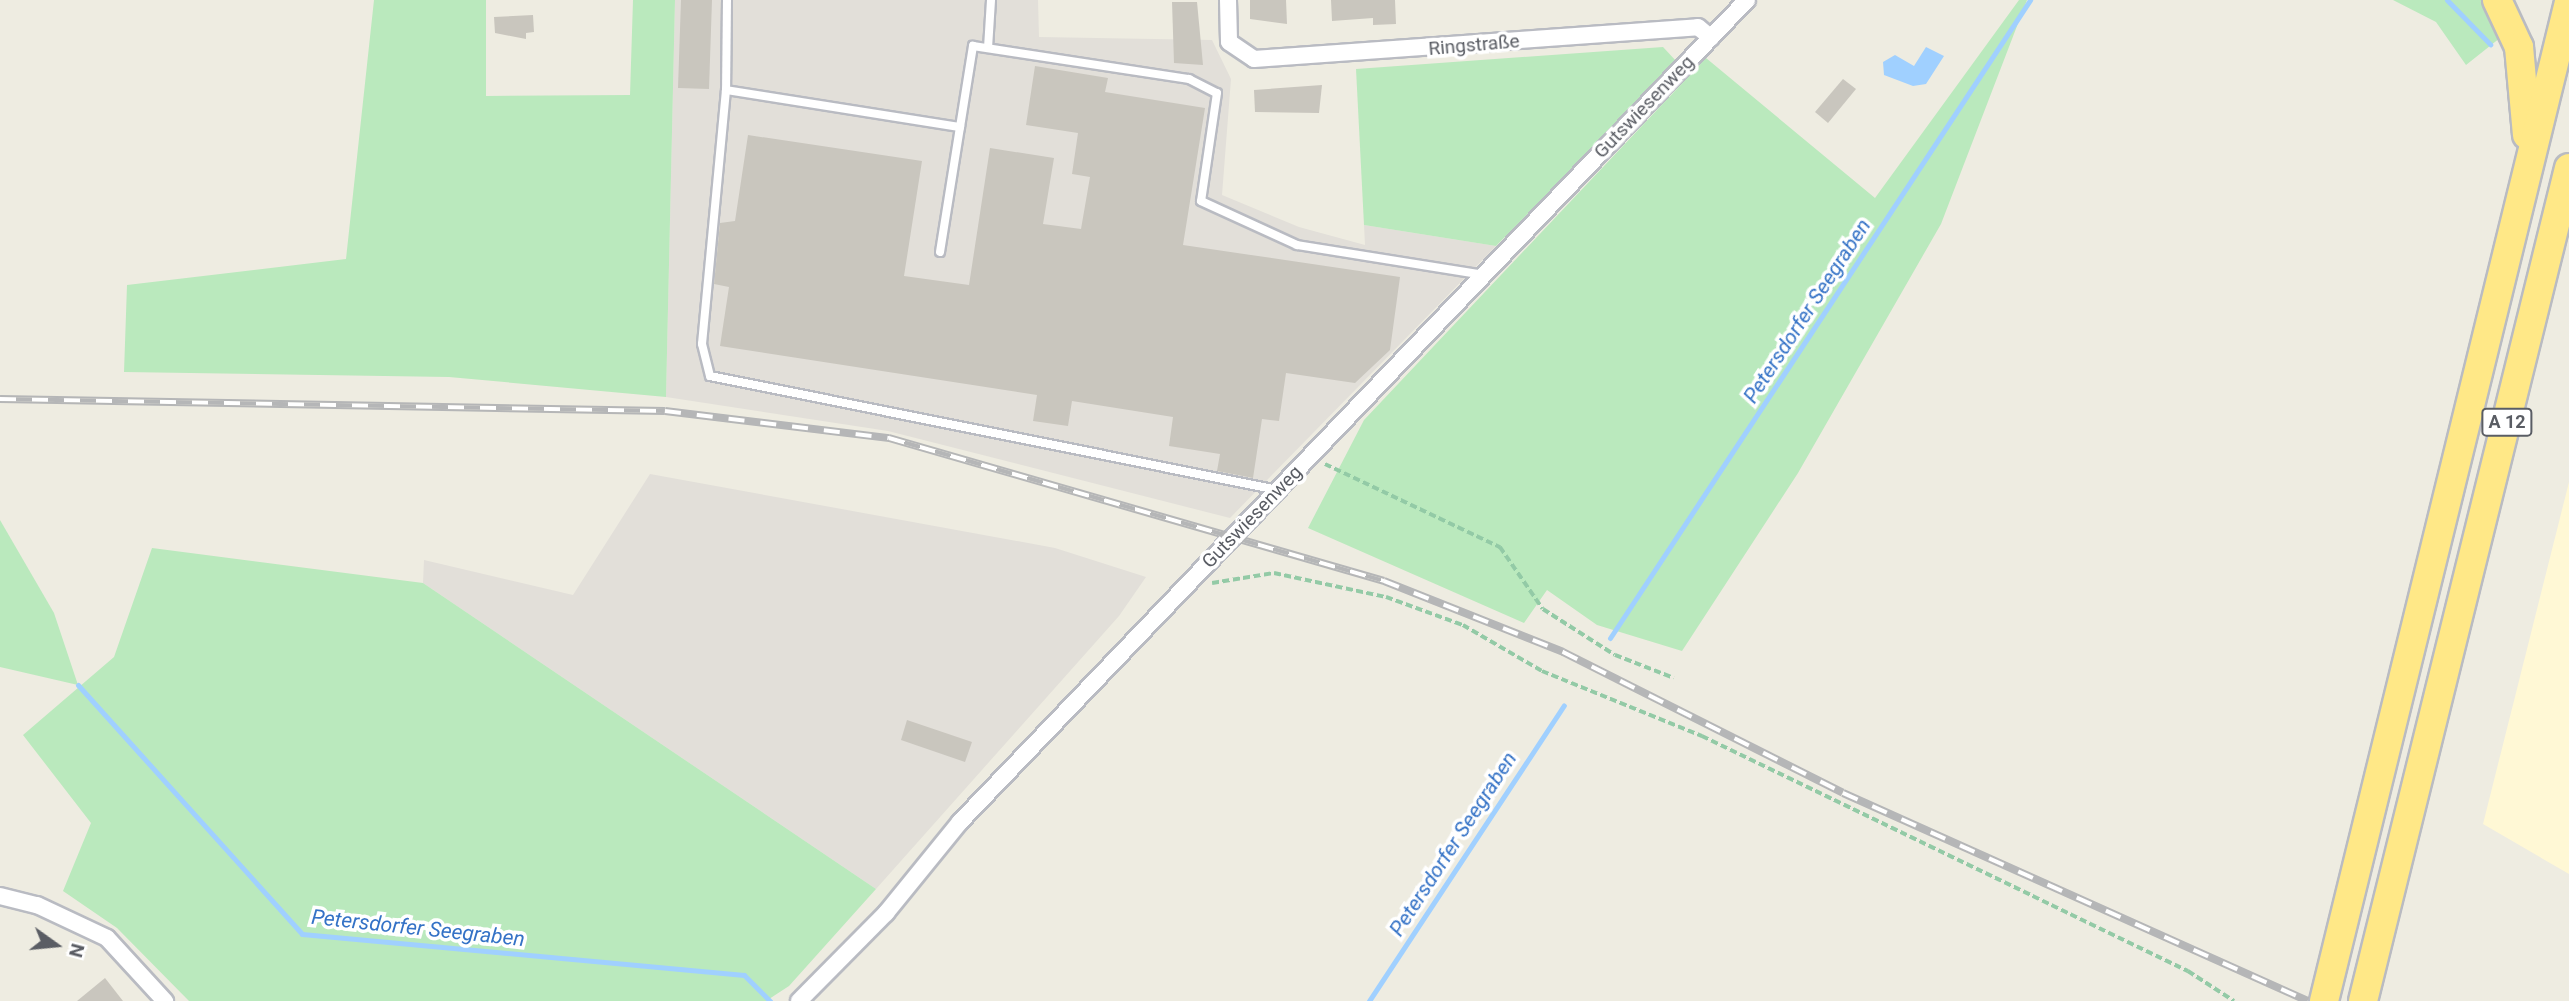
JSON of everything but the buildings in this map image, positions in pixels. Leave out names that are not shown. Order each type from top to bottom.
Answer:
[{"type":"highway","points":[[2497,0],[2519,47],[2528,103],[2525,186]]},
{"type":"highway","name":"A 12","points":[[2324,1001],[2569,2]]},
{"type":"highway","name":"A 12","points":[[2366,989],[2569,168]]},
{"type":"street","name":"Ringstraße","points":[[1228,0],[1229,42],[1239,55],[1254,59],[1698,27],[1711,38]]},
{"type":"street","points":[[1711,38],[1747,0]]},
{"type":"street","name":"Gutswiesenweg","points":[[799,1001],[1185,587],[1711,38]]},
{"type":"street","points":[[0,896],[37,905],[107,938],[165,1001]]},
{"type":"lane","points":[[727,0],[726,90],[702,344],[710,376],[1278,490]]},
{"type":"lane","points":[[988,48],[991,0]]},
{"type":"lane","points":[[940,252],[973,46],[1189,79],[1216,93],[1201,201],[1297,245],[1484,275]]},
{"type":"lane","points":[[726,90],[960,127]]},
{"type":"path","points":[[1310,457],[1500,547],[1543,610],[1615,655],[1674,678]]},
{"type":"path","points":[[1185,587],[1274,573],[1386,597],[1463,625],[1542,671],[1702,736],[2197,977],[2234,1001]]},
{"type":"shaded area","points":[[675,0],[1038,0],[1039,37],[1212,40],[1231,79],[1222,195],[1299,227],[1365,245],[1364,225],[1496,246],[1230,518],[888,431],[666,397]]},
{"type":"shaded area","points":[[650,474],[1055,548],[1146,577],[1119,616],[876,889],[423,583],[424,560],[573,595]]},
{"type":"shaded area","points":[[2569,482],[2569,874],[2483,824]]},
{"type":"green space","points":[[374,0],[486,0],[486,96],[630,95],[633,0],[675,0],[666,397],[449,377],[124,372],[127,285],[346,259]]},
{"type":"green space","points":[[2019,0],[2027,0],[1941,224],[1798,473],[1682,651],[1597,625],[1547,590],[1524,623],[1308,528],[1364,420],[1706,58],[1875,198]]},
{"type":"green space","points":[[2393,0],[2485,0],[2505,34],[2466,65],[2436,22]]},
{"type":"green space","points":[[1663,47],[1677,62],[1496,246],[1364,225],[1356,69]]},
{"type":"green space","points":[[0,520],[54,613],[78,685],[0,667]]},
{"type":"green space","points":[[152,548],[423,583],[876,889],[789,986],[766,1001],[189,1001],[117,928],[63,891],[91,823],[23,735],[114,657]]},
{"type":"water","points":[[1926,47],[1944,56],[1926,84],[1913,86],[1884,75],[1883,62],[1895,55],[1914,66]]},
{"type":"waterway","name":"Petersdorfer Seegraben","points":[[1610,638],[2030,0]]},
{"type":"waterway","name":"Petersdorfer Seegraben","points":[[2447,0],[2490,44]]},
{"type":"waterway","name":"Petersdorfer Seegraben","points":[[78,685],[302,934],[744,975],[770,1001]]},
{"type":"waterway","name":"Petersdorfer Seegraben","points":[[1369,1001],[1564,705]]},
{"type":"railway","points":[[0,399],[665,411],[889,438],[1384,581],[1563,652],[1843,793],[2308,1001]]}]
